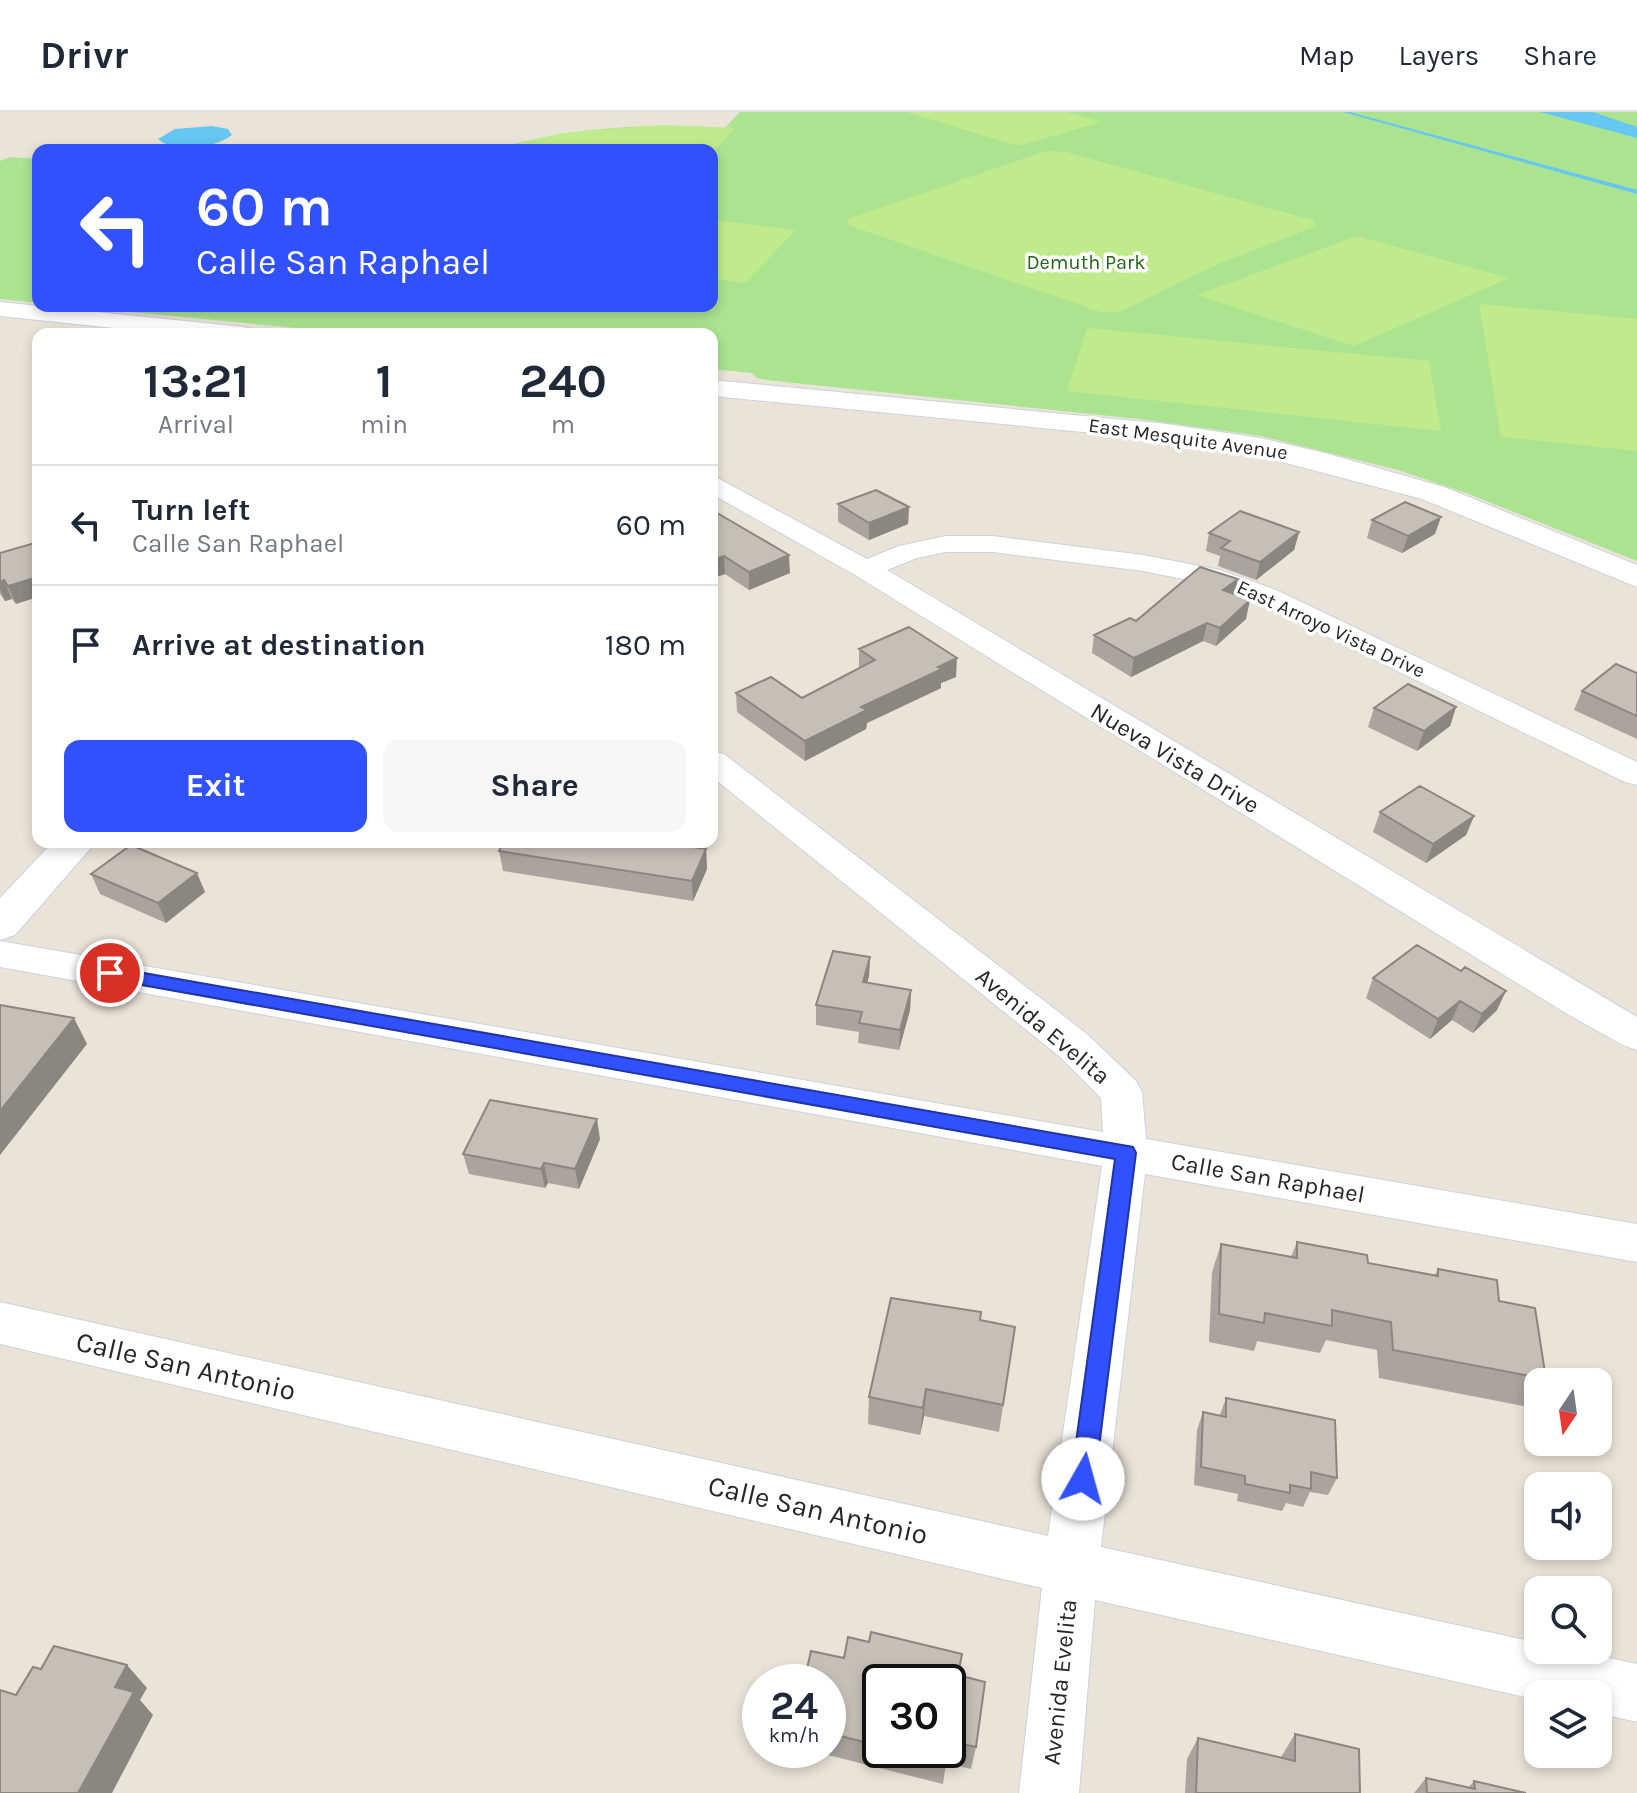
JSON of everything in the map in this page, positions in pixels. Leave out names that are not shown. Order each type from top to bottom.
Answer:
[{"type":"street","points":[[0,309],[32,312]]},
{"type":"street","points":[[34,312],[187,328]]},
{"type":"street","points":[[41,328],[57,314]]},
{"type":"street","name":"East Mesquite Avenue","points":[[718,390],[1167,432],[1260,447],[1341,465],[1433,493],[1637,577]]},
{"type":"street","name":"Nueva Vista Drive","points":[[718,486],[865,569],[1569,997],[1637,1035]]},
{"type":"street","name":"East Arroyo Vista Drive","points":[[865,569],[909,552],[946,544],[993,544],[1143,563],[1210,576],[1266,596],[1637,775]]},
{"type":"street","name":"Avenida Evelita","points":[[718,772],[730,793],[1073,1045],[1121,1092],[1126,1153],[1071,1568],[1049,1793]]},
{"type":"street","points":[[0,925],[71,848]]},
{"type":"street","name":"Calle San Raphael","points":[[0,954],[1637,1243]]},
{"type":"street","name":"Calle San Antonio","points":[[0,1323],[1071,1568],[1637,1693]]},
{"type":"green space","name":"Demuth Park","points":[[740,112],[1637,112],[1637,561],[1466,493],[1398,470],[1261,436],[1139,419],[766,380],[752,373],[718,370],[718,328],[297,328],[130,312],[718,312],[718,144],[514,144],[608,128],[725,128]]},
{"type":"green space","points":[[907,112],[1067,112],[1101,122],[1018,146]]},
{"type":"green space","points":[[661,125],[735,128],[718,146],[718,144],[517,144],[563,133]]},
{"type":"green space","points":[[1046,151],[1066,152],[1312,220],[1316,226],[1218,264],[1119,312],[1101,312],[848,225],[848,219]]},
{"type":"green space","points":[[10,157],[32,159],[32,302],[0,299],[0,161]]},
{"type":"green space","points":[[718,221],[795,230],[746,283],[718,280]]},
{"type":"green space","points":[[1357,236],[1509,278],[1354,346],[1197,295]]},
{"type":"green space","points":[[1479,304],[1637,319],[1637,451],[1501,437]]},
{"type":"green space","points":[[1087,328],[1429,361],[1441,431],[1067,391]]},
{"type":"water","points":[[1540,112],[1593,112],[1637,127],[1637,138]]},
{"type":"water","points":[[212,126],[228,129],[232,135],[213,144],[165,144],[158,139],[175,129]]},
{"type":"building","points":[[876,490],[909,507],[869,523],[838,504]]},
{"type":"building","points":[[1405,502],[1441,517],[1408,536],[1372,520]]},
{"type":"building","points":[[1240,511],[1299,532],[1260,562],[1221,548],[1230,541],[1209,533]]},
{"type":"building","points":[[718,514],[789,555],[749,572],[724,556],[718,558]]},
{"type":"building","points":[[32,544],[32,579],[8,586],[4,580],[0,582],[0,553]]},
{"type":"building","points":[[1200,567],[1238,579],[1223,590],[1250,600],[1220,628],[1207,623],[1134,658],[1094,635],[1130,618],[1136,621]]},
{"type":"building","points":[[909,627],[957,658],[938,667],[942,669],[861,707],[867,710],[805,741],[736,693],[771,677],[802,698],[875,660],[859,649]]},
{"type":"building","points":[[1616,664],[1637,673],[1637,716],[1582,691]]},
{"type":"building","points":[[1408,684],[1456,707],[1424,731],[1374,708]]},
{"type":"building","points":[[1420,786],[1474,816],[1433,844],[1380,812]]},
{"type":"building","points":[[127,848],[138,848],[197,873],[158,903],[91,874]]},
{"type":"building","points":[[501,848],[706,849],[692,881],[499,851]]},
{"type":"building","points":[[1417,945],[1461,971],[1465,967],[1506,991],[1482,1014],[1460,1001],[1438,1019],[1373,978]]},
{"type":"building","points":[[833,951],[870,957],[863,982],[911,990],[900,1030],[859,1023],[862,1012],[816,1005]]},
{"type":"building","points":[[0,1005],[74,1018],[0,1111]]},
{"type":"building","points":[[490,1100],[597,1119],[575,1169],[544,1163],[541,1169],[463,1154]]},
{"type":"building","points":[[1297,1242],[1367,1255],[1368,1263],[1438,1276],[1438,1269],[1497,1280],[1499,1301],[1535,1308],[1544,1368],[1524,1368],[1524,1375],[1393,1350],[1391,1322],[1332,1310],[1332,1326],[1265,1313],[1264,1323],[1219,1314],[1221,1244],[1297,1258]]},
{"type":"building","points":[[891,1298],[981,1312],[980,1320],[1015,1327],[1003,1405],[926,1389],[923,1408],[869,1397]]},
{"type":"building","points":[[1226,1398],[1335,1420],[1337,1478],[1311,1472],[1311,1489],[1290,1485],[1290,1493],[1245,1484],[1245,1476],[1201,1467],[1203,1412],[1226,1417]]},
{"type":"building","points":[[871,1632],[962,1654],[960,1664],[862,1664],[862,1742],[846,1738],[846,1664],[808,1664],[811,1651],[844,1658],[848,1637],[869,1642]]},
{"type":"building","points":[[54,1646],[127,1665],[115,1687],[134,1692],[78,1793],[0,1793],[0,1690],[16,1695],[33,1667],[41,1669]]},
{"type":"building","points":[[966,1677],[985,1682],[976,1747],[966,1745]]},
{"type":"building","points":[[1295,1734],[1359,1749],[1360,1793],[1196,1793],[1198,1738],[1295,1761]]},
{"type":"building","points":[[1426,1778],[1475,1789],[1474,1781],[1526,1793],[1427,1793]]},
{"type":"waterway","points":[[1345,112],[1637,192]]},
{"type":"route","points":[[110,973],[1126,1153],[1083,1479]]}]
